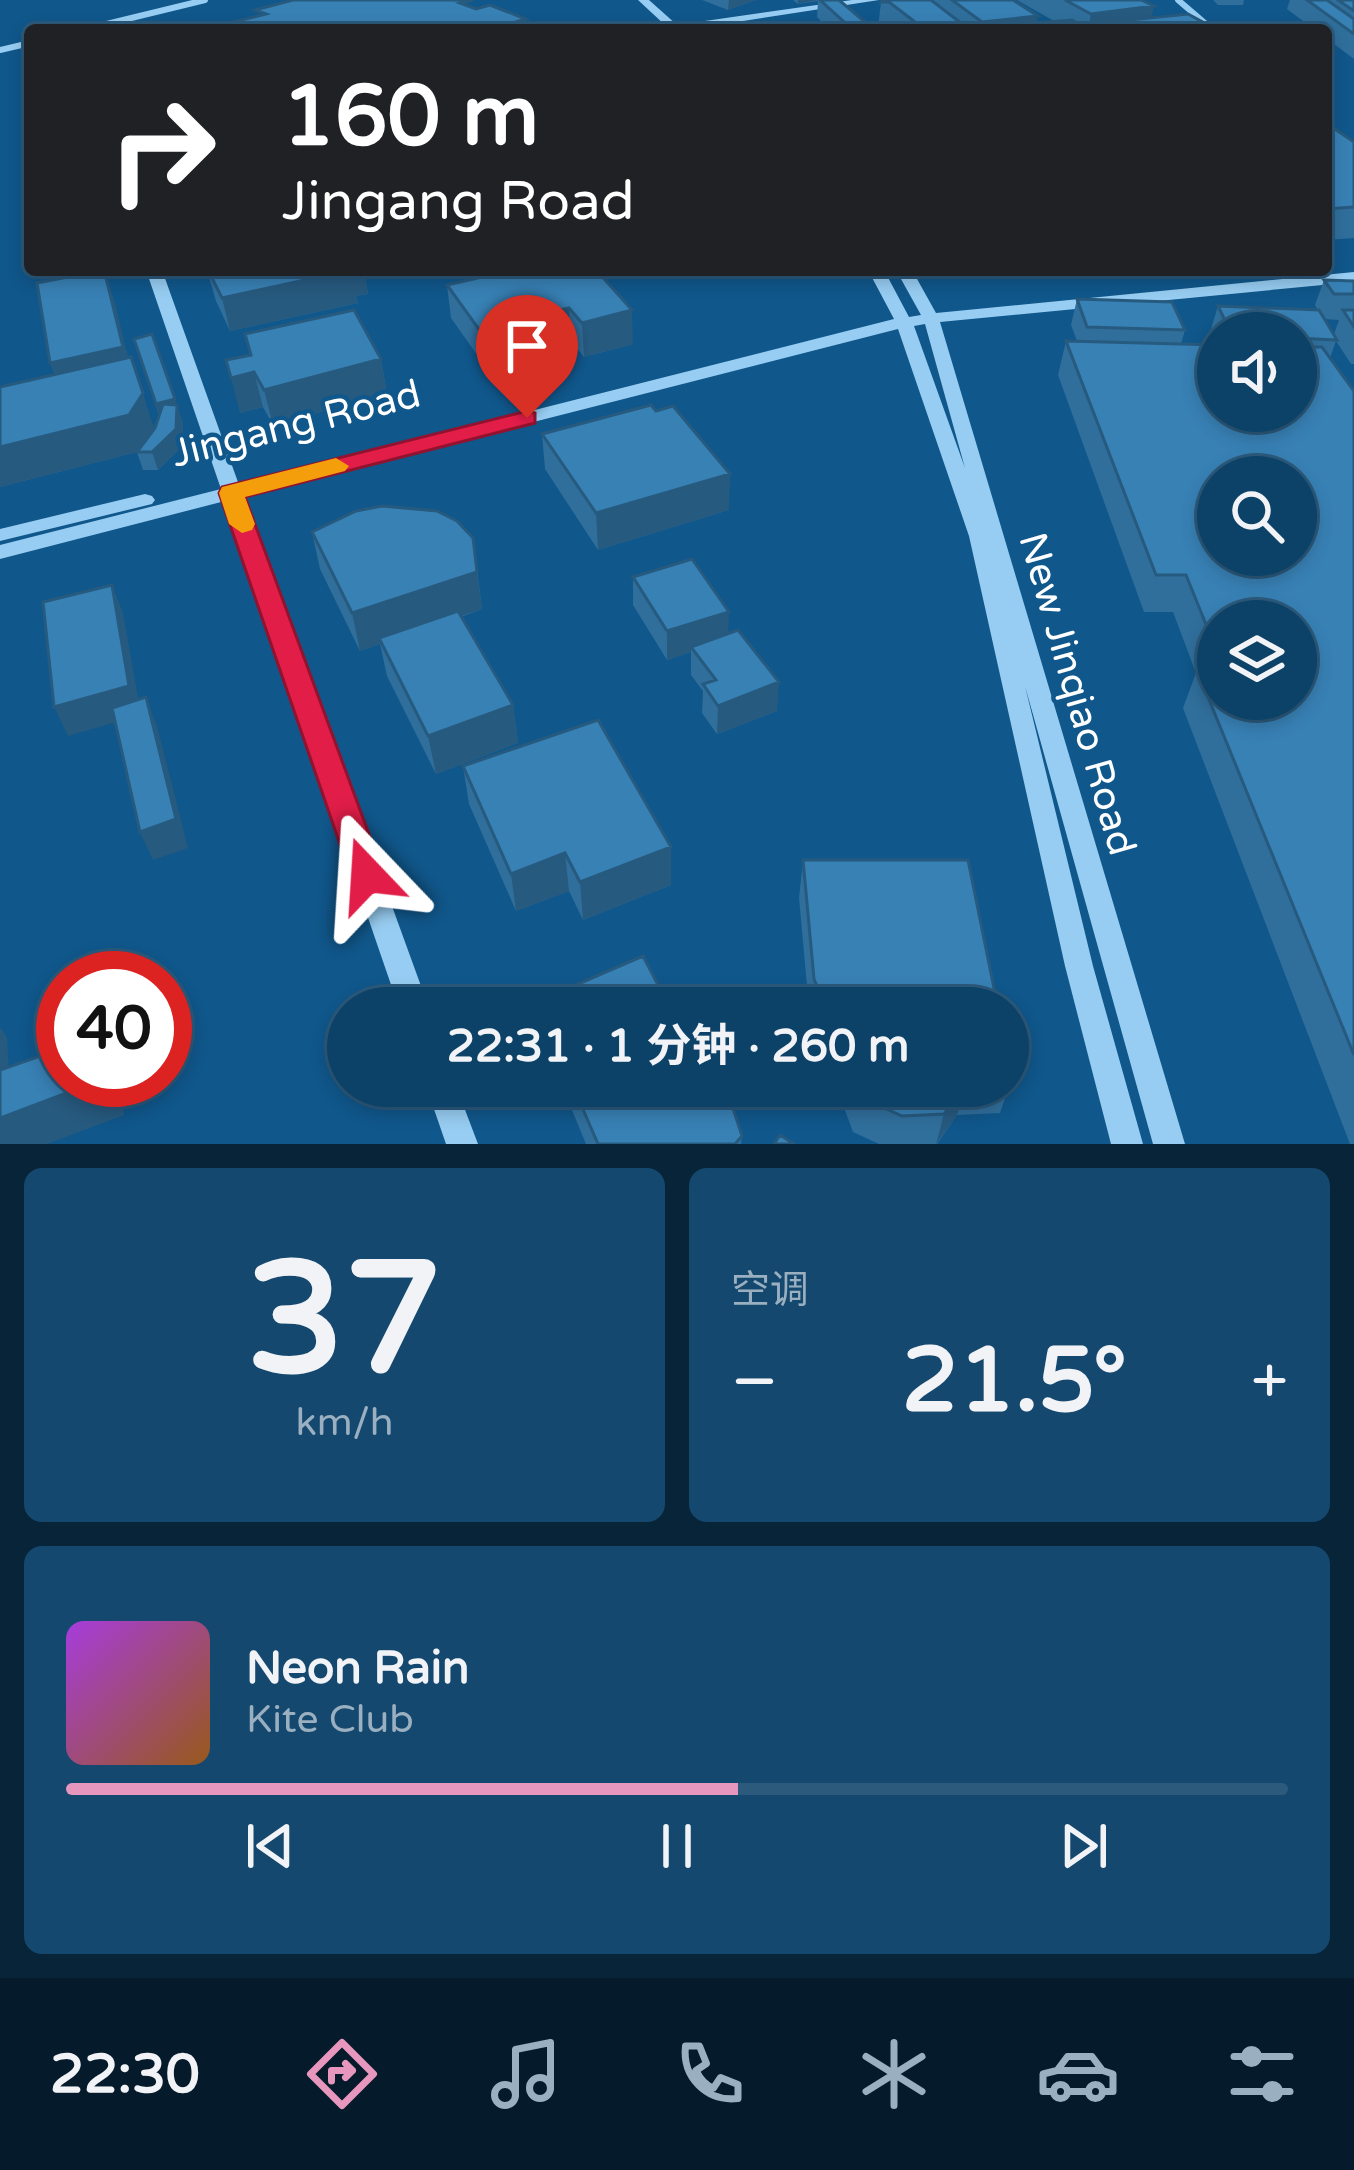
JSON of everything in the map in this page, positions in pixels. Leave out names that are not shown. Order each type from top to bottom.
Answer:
[{"type":"street","points":[[107,24],[205,0]]},
{"type":"street","points":[[643,0],[672,24]]},
{"type":"street","points":[[705,24],[874,0]]},
{"type":"street","points":[[1178,0],[1207,24]]},
{"type":"street","points":[[156,276],[407,987]]},
{"type":"street","name":"New Jinqiao Road","points":[[879,276],[902,317],[979,536],[1079,966],[1127,1144]]},
{"type":"street","name":"New Jinqiao Road","points":[[908,276],[929,312],[1169,1144]]},
{"type":"street","name":"Jingang Road","points":[[0,552],[229,486],[902,317],[1267,276]]},
{"type":"street","name":"Jingang Road","points":[[929,312],[1354,277]]},
{"type":"street","name":"Jingang Road","points":[[0,535],[229,486]]},
{"type":"street","points":[[449,1107],[462,1144]]},
{"type":"building","points":[[293,0],[473,0],[460,3],[476,9],[490,5],[526,19],[509,24],[225,24],[266,14],[255,10]]},
{"type":"building","points":[[820,0],[839,0],[867,24],[846,24]]},
{"type":"building","points":[[931,0],[962,24],[913,24],[889,2],[881,2]]},
{"type":"building","points":[[952,0],[1013,0],[1038,16],[982,22]]},
{"type":"building","points":[[1065,0],[1141,0],[1154,6],[1091,14]]},
{"type":"building","points":[[1307,0],[1327,0],[1354,19],[1354,34]]},
{"type":"building","points":[[1188,14],[1206,24],[1091,24]]},
{"type":"building","points":[[1072,20],[1079,24],[1037,23]]},
{"type":"building","points":[[1332,127],[1354,142],[1354,207],[1332,209]]},
{"type":"building","points":[[105,276],[123,347],[50,363],[37,283]]},
{"type":"building","points":[[211,276],[323,276],[222,298]]},
{"type":"building","points":[[487,276],[601,276],[632,310],[582,323],[569,308],[538,315],[548,327],[488,342],[447,285]]},
{"type":"building","points":[[1324,280],[1354,281],[1354,294],[1334,294]]},
{"type":"building","points":[[1077,299],[1172,302],[1185,330],[1087,327]]},
{"type":"building","points":[[1218,306],[1319,310],[1337,340],[1317,339],[1317,312],[1221,312]]},
{"type":"building","points":[[354,310],[381,359],[264,390],[254,372],[231,378],[226,360],[251,355],[245,334]]},
{"type":"building","points":[[1343,310],[1354,310],[1354,327]]},
{"type":"building","points":[[152,334],[175,399],[156,404],[134,339]]},
{"type":"building","points":[[1066,341],[1197,344],[1197,432],[1317,432],[1317,347],[1322,347],[1354,391],[1354,1055],[1217,720],[1317,720],[1317,600],[1197,602],[1186,575],[1156,575]]},
{"type":"building","points":[[131,357],[143,393],[129,415],[0,447],[0,387]]},
{"type":"building","points":[[163,404],[177,405],[176,429],[152,452],[137,452],[155,428]]},
{"type":"building","points":[[651,405],[656,411],[673,406],[730,474],[596,513],[542,434]]},
{"type":"building","points":[[382,506],[437,511],[457,521],[473,538],[477,572],[352,613],[312,532],[356,511]]},
{"type":"building","points":[[692,559],[729,612],[667,631],[633,577]]},
{"type":"building","points":[[112,585],[129,686],[54,707],[43,602]]},
{"type":"building","points":[[458,611],[513,705],[428,736],[379,638]]},
{"type":"building","points":[[738,630],[779,682],[718,706],[703,684],[716,680],[691,647]]},
{"type":"building","points":[[146,697],[176,819],[140,832],[112,708]]},
{"type":"building","points":[[598,720],[671,847],[580,882],[565,853],[511,874],[463,766]]},
{"type":"building","points":[[803,860],[968,860],[994,987],[817,987]]},
{"type":"building","points":[[643,956],[659,987],[571,987]]},
{"type":"building","points":[[36,1057],[36,1104],[0,1118],[0,1070]]},
{"type":"building","points":[[582,1107],[733,1107],[742,1136],[735,1144],[598,1144]]},
{"type":"building","points":[[882,1107],[949,1107],[944,1114],[902,1116]]},
{"type":"slow traffic","points":[[242,524],[231,493],[336,466]]},
{"type":"route","points":[[367,875],[231,493],[527,418]]}]
